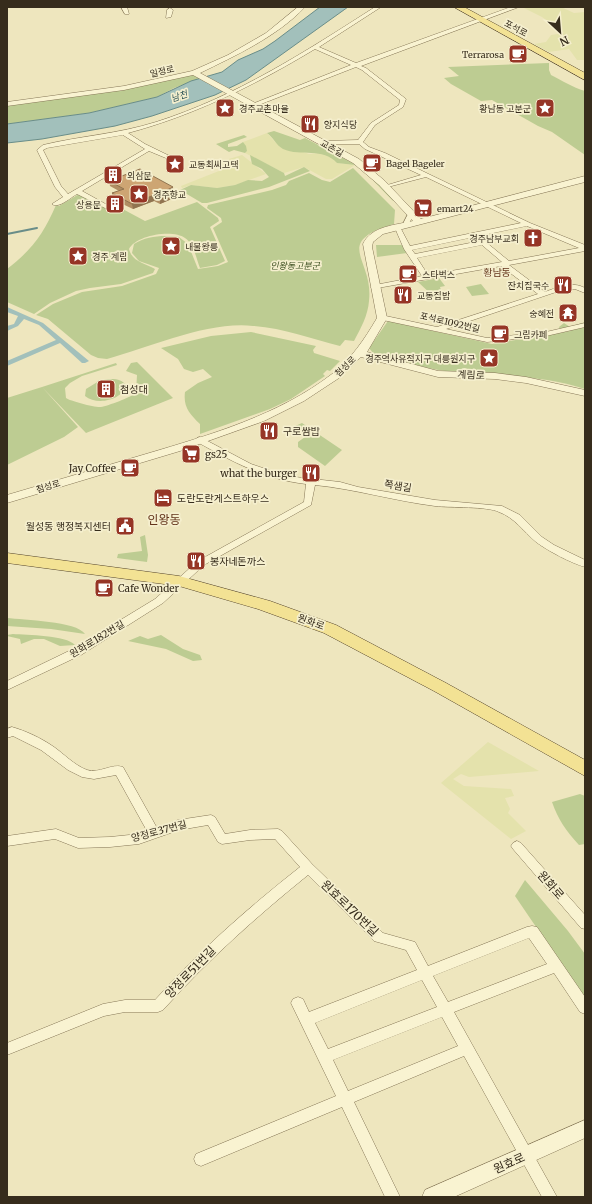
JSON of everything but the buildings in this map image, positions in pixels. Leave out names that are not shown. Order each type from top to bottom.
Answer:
[{"type":"main road","name":"포석로","points":[[458,7],[585,77]]},
{"type":"main road","name":"원화로","points":[[7,558],[179,581],[264,605],[330,629],[440,687],[585,769]]},
{"type":"street","points":[[124,7],[127,13]]},
{"type":"street","name":"일정로","points":[[7,104],[124,88],[196,75],[268,34],[302,7]]},
{"type":"street","points":[[68,198],[58,187],[40,150],[45,146],[124,133],[164,120],[232,94],[266,77],[378,7]]},
{"type":"street","points":[[254,105],[480,19],[516,7]]},
{"type":"street","points":[[168,17],[170,10]]},
{"type":"street","points":[[314,47],[364,69],[403,99],[401,106],[373,124],[360,142]]},
{"type":"street","name":"교촌길","points":[[196,75],[356,161],[386,187],[419,222]]},
{"type":"street","points":[[124,133],[135,142],[175,160]]},
{"type":"street","points":[[324,143],[360,142],[367,148],[384,154],[528,224],[585,248]]},
{"type":"street","points":[[55,204],[68,198],[149,149]]},
{"type":"street","points":[[386,187],[426,175]]},
{"type":"street","points":[[382,317],[367,248],[368,242],[380,232],[585,179]]},
{"type":"street","points":[[78,192],[109,208]]},
{"type":"street","points":[[401,227],[411,214],[432,219]]},
{"type":"street","points":[[408,249],[528,224]]},
{"type":"street","points":[[401,227],[408,249],[426,277]]},
{"type":"street","points":[[476,234],[484,241],[483,243],[544,295]]},
{"type":"street","points":[[414,257],[483,243]]},
{"type":"street","points":[[375,288],[426,277],[585,248]]},
{"type":"street","points":[[437,330],[568,286],[579,287],[585,291]]},
{"type":"street","name":"포석로1092번길","points":[[382,317],[487,340],[546,334],[585,325]]},
{"type":"street","name":"첨성로","points":[[7,499],[200,440],[256,421],[307,396],[335,377],[359,353],[372,336],[382,317]]},
{"type":"street","name":"계림로","points":[[359,353],[438,374],[495,376],[526,380],[585,393]]},
{"type":"street","name":"쪽샘길","points":[[200,440],[262,472],[285,479],[311,481],[435,503],[499,508],[517,518],[539,539],[585,564]]},
{"type":"street","name":"원화로182번길","points":[[7,686],[77,652],[159,601],[179,581],[201,563],[308,503],[311,481]]},
{"type":"street","points":[[9,730],[48,750],[74,768],[86,774],[96,775],[119,770],[154,833]]},
{"type":"street","name":"양정로37번길","points":[[7,842],[56,834],[78,843],[139,839],[189,823],[211,820],[222,838],[278,834]]},
{"type":"street","name":"원효로170번길","points":[[278,834],[308,868],[379,937],[410,946],[550,1197]]},
{"type":"street","name":"원화로","points":[[517,846],[585,924]]},
{"type":"street","name":"양정로51번길","points":[[7,1049],[103,1010],[125,1006],[158,1006],[184,976],[227,936],[262,904],[308,868]]},
{"type":"street","points":[[306,1020],[532,931],[585,1008]]},
{"type":"street","points":[[324,1057],[557,966]]},
{"type":"street","points":[[298,1003],[393,1197]]},
{"type":"street","points":[[201,1159],[468,1048]]},
{"type":"street","name":"원효로","points":[[432,1197],[585,1129]]},
{"type":"shaded area","points":[[522,7],[561,7],[574,13],[585,12],[585,60],[577,60],[569,49],[549,52],[534,44],[546,42],[551,35],[564,33],[542,17]]},
{"type":"shaded area","points":[[267,133],[275,142],[309,154],[321,153],[333,158],[337,163],[355,165],[332,179],[326,179],[304,167],[284,173],[245,153],[247,151],[243,142]]},
{"type":"shaded area","points":[[242,155],[266,174],[235,185],[217,188],[191,185],[182,188],[181,186],[234,165],[229,159]]},
{"type":"shaded area","points":[[488,742],[539,771],[469,777],[461,774],[453,779],[464,786],[511,789],[514,796],[505,798],[510,809],[508,813],[526,831],[511,839],[441,783]]},
{"type":"green space","name":"황남동 고분군","points":[[549,63],[551,75],[585,91],[585,155],[552,132],[538,126],[492,100],[481,101],[451,84],[444,78],[459,76],[448,67]]},
{"type":"green space","points":[[194,73],[202,78],[174,88],[157,97],[89,113],[7,124],[7,104],[145,85]]},
{"type":"green space","points":[[274,131],[300,140],[305,138],[362,168],[392,197],[393,201],[364,171],[355,165],[337,163],[325,155],[283,149],[267,133]]},
{"type":"green space","points":[[244,135],[247,137],[228,144],[228,147],[237,146],[243,142],[247,151],[245,153],[234,150],[229,152],[216,144]]},
{"type":"green space","points":[[250,155],[284,173],[285,176],[304,167],[310,171],[269,187],[207,203],[202,203],[180,190],[191,185],[217,188],[235,185],[248,180],[262,181],[269,177],[262,169],[252,164]]},
{"type":"green space","name":"인왕동고분군","points":[[353,168],[395,210],[394,224],[375,231],[364,238],[360,245],[360,254],[369,286],[369,301],[366,316],[354,341],[345,340],[340,346],[275,329],[236,325],[217,327],[180,336],[107,359],[98,358],[91,355],[48,319],[36,315],[53,304],[82,292],[122,286],[156,274],[159,268],[139,261],[132,253],[134,244],[144,239],[161,236],[179,237],[188,244],[198,269],[218,266],[228,262],[213,228],[222,222],[221,218],[207,208],[208,205],[272,190],[286,185],[289,181],[309,173],[322,180],[330,182]]},
{"type":"green space","name":"경주 계림","points":[[79,194],[108,209],[117,206],[145,221],[197,202],[218,218],[219,221],[210,227],[225,261],[217,265],[200,268],[193,247],[185,238],[172,234],[155,235],[139,240],[129,249],[133,257],[139,262],[155,269],[153,273],[121,284],[76,291],[50,303],[34,314],[7,302],[7,269],[24,255],[42,233],[56,205],[59,206]]},
{"type":"green space","points":[[376,245],[402,245],[407,253],[377,257]]},
{"type":"green space","points":[[439,278],[445,286],[440,287],[441,290],[438,292],[446,296],[440,299],[433,296],[418,282]]},
{"type":"green space","points":[[481,284],[489,294],[472,296],[466,287]]},
{"type":"green space","name":"경주역사유적지구 대릉원지구","points":[[388,321],[492,344],[570,331],[561,332],[559,327],[564,323],[570,327],[585,322],[585,326],[573,330],[585,327],[585,389],[568,384],[533,378],[436,370],[373,353],[369,348]]},
{"type":"green space","points":[[251,332],[316,346],[313,350],[314,353],[340,361],[330,371],[327,370],[323,374],[325,376],[291,399],[270,409],[200,434],[200,424],[186,406],[185,392],[198,383],[212,377],[203,369],[193,372],[184,369],[178,359],[161,348],[211,336]]},
{"type":"green space","points":[[137,362],[173,398],[86,433],[42,387],[116,363],[117,365],[82,376],[70,383],[65,388],[66,398],[101,407],[125,399],[136,393],[137,375],[126,371],[131,363]]},
{"type":"green space","points":[[108,379],[118,380],[126,385],[124,390],[115,398],[96,401],[85,396],[86,389],[99,381]]},
{"type":"green space","points":[[42,387],[78,427],[64,437],[7,465],[7,398]]},
{"type":"green space","points":[[302,423],[342,450],[325,466],[298,447],[298,442],[305,437],[293,427]]},
{"type":"green space","points":[[145,535],[148,555],[147,562],[117,558],[118,554],[142,551],[140,537]]},
{"type":"green space","points":[[7,618],[72,626],[85,634],[51,629],[7,626]]},
{"type":"green space","points":[[13,634],[55,637],[75,645],[60,646],[44,639],[34,639],[21,644],[20,639],[7,636]]},
{"type":"green space","points":[[161,635],[183,649],[200,655],[202,660],[193,661],[166,649],[128,641],[140,636],[148,639]]},
{"type":"green space","points":[[580,794],[585,796],[585,844],[579,845],[563,825],[552,802]]},
{"type":"green space","points":[[525,880],[568,931],[585,954],[585,999],[515,896]]},
{"type":"water","name":"남천","points":[[320,7],[348,7],[246,80],[215,95],[152,116],[115,126],[42,139],[7,143],[7,124],[89,113],[157,97],[191,81],[222,72],[238,60],[263,49]]},
{"type":"waterway","points":[[7,234],[37,228]]},
{"type":"waterway","points":[[7,309],[41,324],[60,340]]},
{"type":"waterway","points":[[7,329],[16,325],[22,316]]},
{"type":"waterway","points":[[7,364],[60,340]]},
{"type":"waterway","points":[[60,340],[85,361]]},
{"type":"place","name":"Terrarosa","points":[[518,54]]},
{"type":"place","name":"경주교촌마을","points":[[225,108]]},
{"type":"place","name":"황남동 고분군","points":[[545,108]]},
{"type":"place","name":"양지식당","points":[[310,124]]},
{"type":"place","name":"Bagel Bageler","points":[[372,163]]},
{"type":"place","name":"교동최씨고택","points":[[175,164]]},
{"type":"place","name":"외삼문","points":[[113,175]]},
{"type":"place","name":"경주향교","points":[[139,194]]},
{"type":"place","name":"상용문","points":[[115,204]]},
{"type":"place","name":"emart24","points":[[423,208]]},
{"type":"place","name":"경주남부교회","points":[[533,238]]},
{"type":"place","name":"내물왕릉","points":[[171,246]]},
{"type":"place","name":"경주 계림","points":[[78,256]]},
{"type":"place","name":"스타벅스","points":[[408,274]]},
{"type":"place","name":"잔치집국수","points":[[563,285]]},
{"type":"place","name":"교동집밥","points":[[403,295]]},
{"type":"place","name":"숭혜전","points":[[568,313]]},
{"type":"place","name":"그림카페","points":[[500,334]]},
{"type":"place","name":"경주역사유적지구 대릉원지구","points":[[489,358]]},
{"type":"place","name":"첨성대","points":[[106,389]]},
{"type":"place","name":"구로쌈밥","points":[[269,431]]},
{"type":"place","name":"gs25","points":[[191,454]]},
{"type":"place","name":"Jay Coffee","points":[[130,468]]},
{"type":"place","name":"what the burger","points":[[311,473]]},
{"type":"place","name":"도란도란게스트하우스","points":[[163,498]]},
{"type":"place","name":"월성동 행정복지센터","points":[[125,526]]},
{"type":"place","name":"봉자네돈까스","points":[[196,561]]},
{"type":"place","name":"Cafe Wonder","points":[[104,588]]},
{"type":"district","name":"황남동","points":[[497,272]]},
{"type":"district","name":"인왕동","points":[[164,519]]}]
